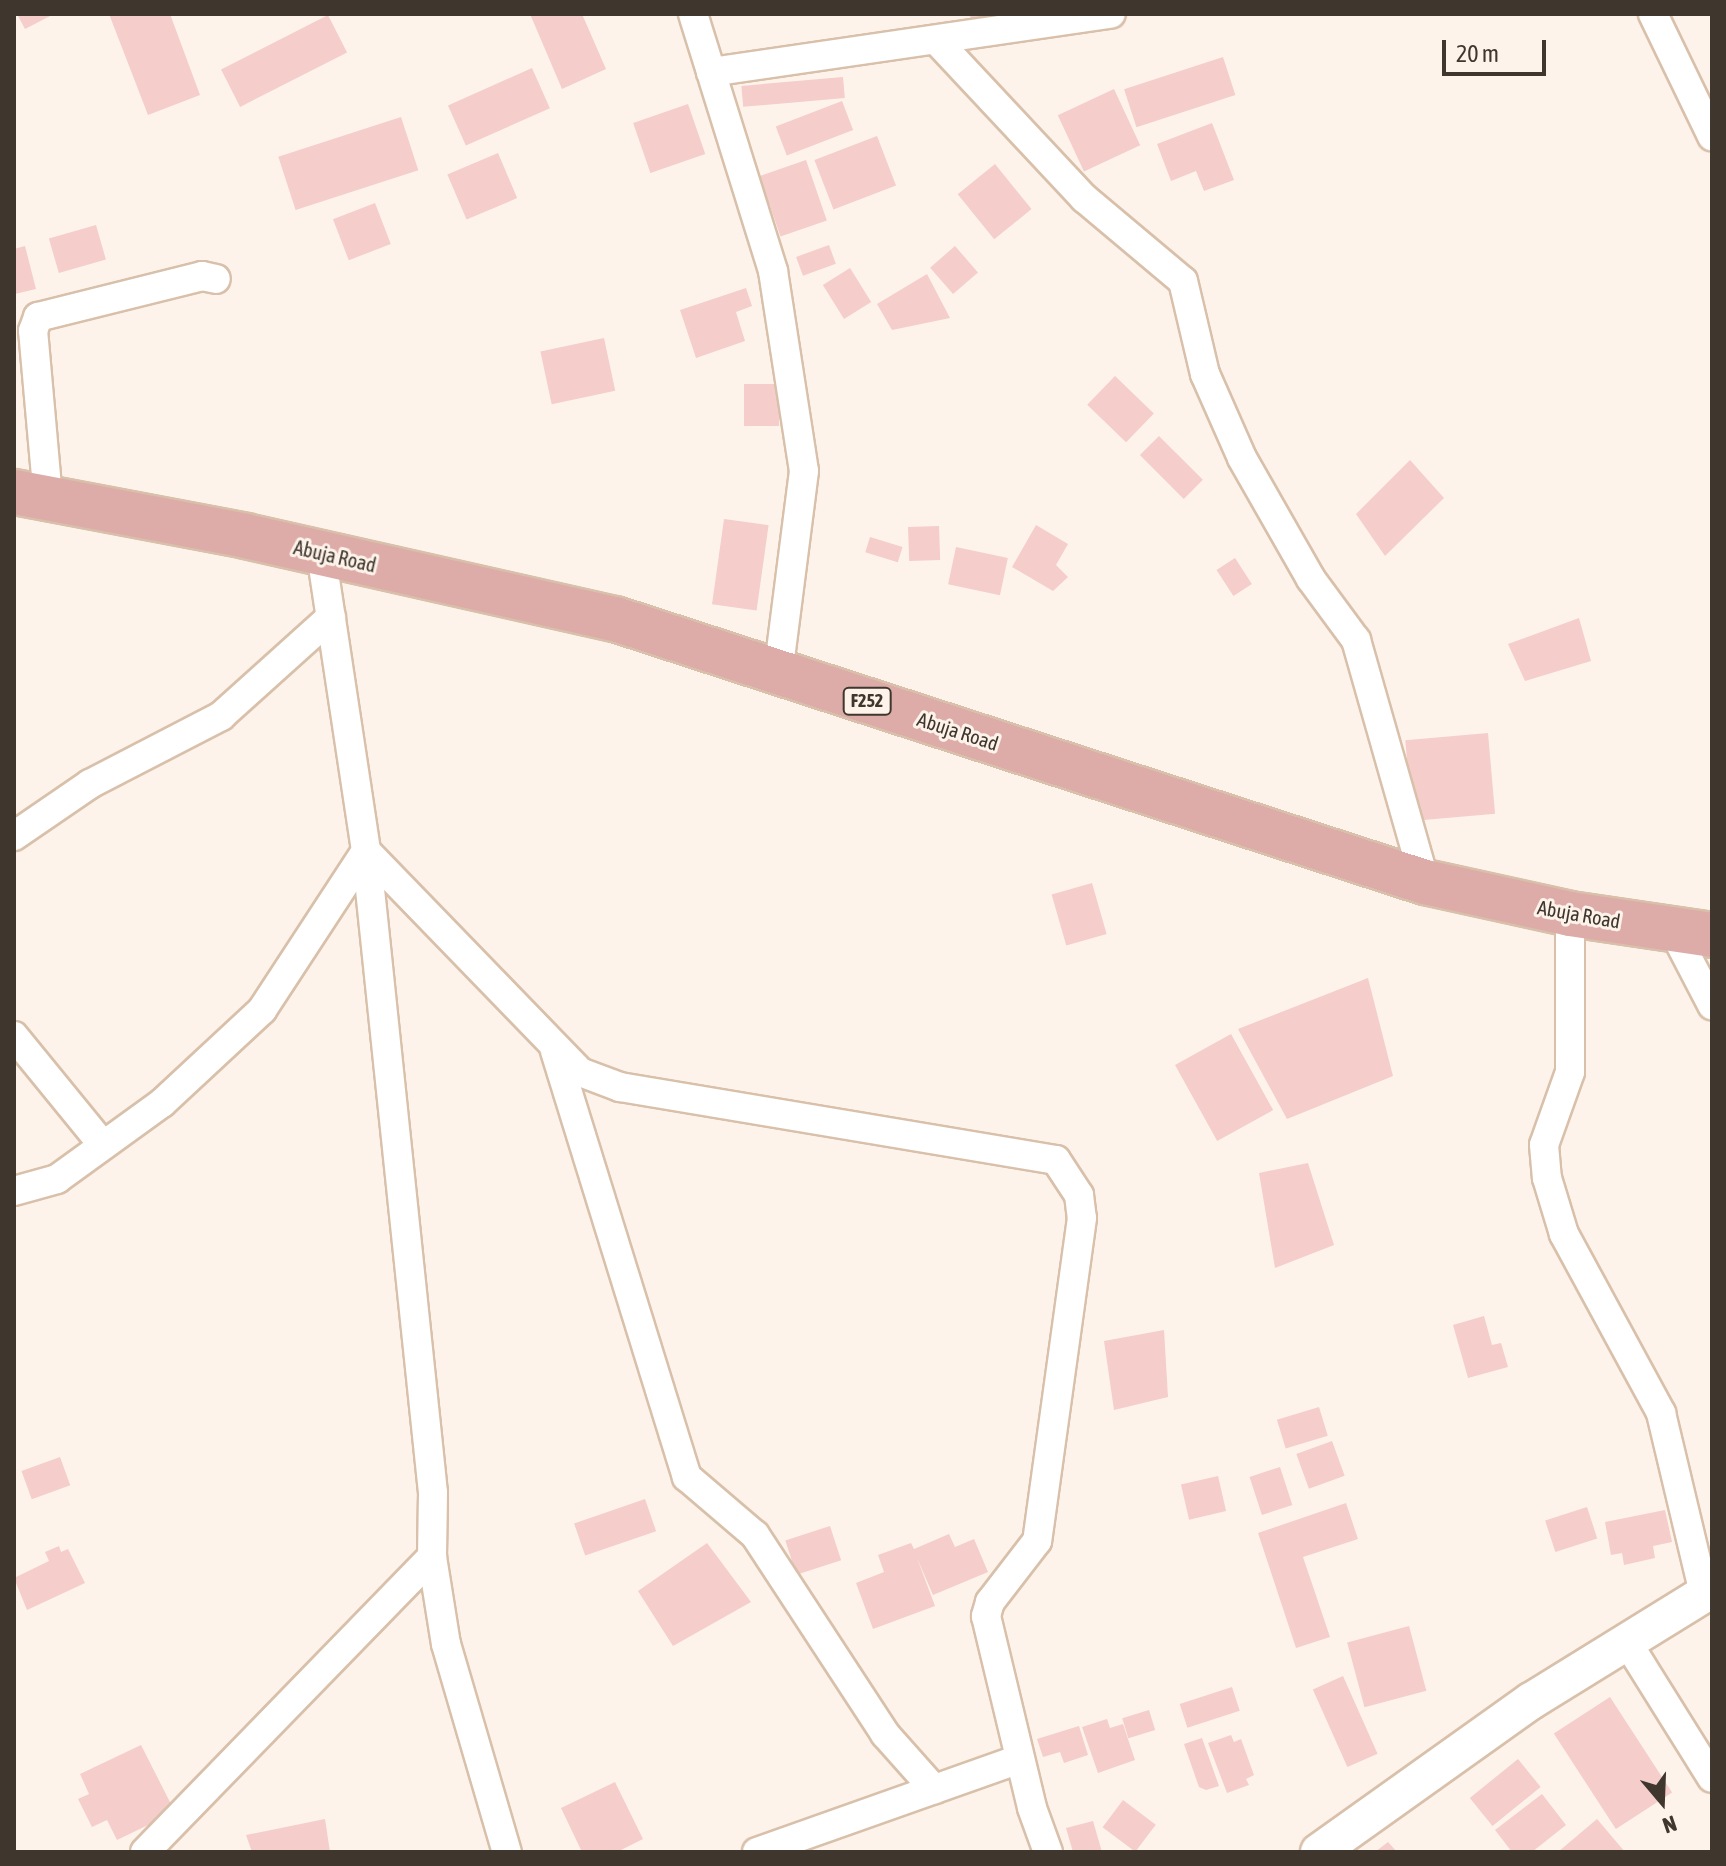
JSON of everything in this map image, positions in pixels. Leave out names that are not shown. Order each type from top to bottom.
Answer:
[{"type":"main road","name":"Abuja Road","points":[[31,495],[321,553],[615,619],[1425,882],[1570,914],[1693,932]]},
{"type":"street","points":[[693,14],[773,271],[804,471],[778,673]]},
{"type":"street","points":[[711,72],[938,42],[1111,14]]},
{"type":"street","points":[[1653,14],[1712,136]]},
{"type":"street","points":[[938,42],[1084,198],[1183,281],[1205,374],[1242,458],[1311,579],[1356,640],[1425,882]]},
{"type":"street","points":[[31,495],[33,331],[38,317],[202,276],[216,279]]},
{"type":"street","points":[[321,553],[366,851],[433,1493],[432,1557],[446,1644],[507,1852]]},
{"type":"street","points":[[14,836],[90,784],[221,716],[331,617]]},
{"type":"street","points":[[366,851],[555,1051],[580,1072],[620,1087],[1056,1160],[1071,1178],[1082,1218],[1037,1541],[990,1602],[986,1616],[1019,1759],[1048,1852]]},
{"type":"street","points":[[14,1191],[57,1179],[162,1103],[262,1010],[366,851]]},
{"type":"street","points":[[1319,1852],[1531,1701],[1708,1591],[1661,1413],[1564,1234],[1547,1178],[1544,1145],[1570,1072],[1570,914]]},
{"type":"street","points":[[1693,932],[1712,1005]]},
{"type":"street","points":[[14,1036],[103,1145]]},
{"type":"street","points":[[555,1051],[687,1477],[755,1535],[885,1734],[934,1789]]},
{"type":"street","points":[[145,1852],[432,1557]]},
{"type":"street","points":[[1627,1642],[1712,1778]]},
{"type":"street","points":[[757,1852],[1019,1759]]},
{"type":"building","points":[[17,14],[54,14],[25,29]]},
{"type":"building","points":[[109,14],[170,14],[200,95],[148,115]]},
{"type":"building","points":[[530,14],[582,14],[606,69],[562,89]]},
{"type":"building","points":[[969,14],[1006,14],[1008,19],[976,31]]},
{"type":"building","points":[[328,15],[347,52],[240,107],[221,69]]},
{"type":"building","points":[[1223,57],[1235,95],[1136,127],[1124,89]]},
{"type":"building","points":[[532,68],[550,108],[466,146],[448,105]]},
{"type":"building","points":[[843,77],[845,98],[743,107],[741,86]]},
{"type":"building","points":[[1114,89],[1140,145],[1084,171],[1058,115]]},
{"type":"building","points":[[842,101],[853,130],[787,155],[776,126]]},
{"type":"building","points":[[688,104],[705,154],[650,173],[633,123]]},
{"type":"building","points":[[401,117],[418,170],[296,210],[278,157]]},
{"type":"building","points":[[1212,123],[1234,180],[1204,191],[1196,171],[1171,181],[1157,144]]},
{"type":"building","points":[[877,136],[896,185],[833,209],[814,160]]},
{"type":"building","points":[[498,153],[517,198],[467,220],[447,174]]},
{"type":"building","points":[[806,160],[827,221],[781,236],[760,176]]},
{"type":"building","points":[[995,164],[1032,209],[994,239],[958,194]]},
{"type":"building","points":[[375,203],[391,244],[349,260],[333,219]]},
{"type":"building","points":[[96,225],[106,260],[59,273],[49,239]]},
{"type":"building","points":[[829,245],[836,264],[803,276],[796,257]]},
{"type":"building","points":[[25,246],[36,289],[15,294],[14,249]]},
{"type":"building","points":[[955,246],[978,272],[953,294],[930,268]]},
{"type":"building","points":[[850,268],[871,302],[844,319],[823,285]]},
{"type":"building","points":[[927,274],[950,318],[892,330],[877,304]]},
{"type":"building","points":[[746,288],[752,306],[736,312],[745,341],[696,358],[680,310]]},
{"type":"building","points":[[604,338],[615,391],[552,404],[540,352]]},
{"type":"building","points":[[1115,376],[1154,414],[1126,442],[1087,405]]},
{"type":"building","points":[[744,384],[779,384],[779,426],[744,426]]},
{"type":"building","points":[[1159,436],[1203,480],[1184,499],[1140,455]]},
{"type":"building","points":[[1410,460],[1444,498],[1385,556],[1356,514]]},
{"type":"building","points":[[724,519],[769,525],[757,610],[712,604]]},
{"type":"building","points":[[1036,525],[1068,544],[1056,565],[1068,577],[1053,591],[1012,567]]},
{"type":"building","points":[[939,526],[940,560],[909,561],[908,527]]},
{"type":"building","points":[[870,537],[903,547],[898,562],[865,552]]},
{"type":"building","points":[[956,547],[1008,558],[1000,595],[948,584]]},
{"type":"building","points":[[1235,558],[1252,584],[1233,596],[1217,570]]},
{"type":"building","points":[[1579,618],[1591,661],[1525,681],[1508,644]]},
{"type":"building","points":[[1488,733],[1495,814],[1412,821],[1405,740]]},
{"type":"building","points":[[1092,883],[1107,934],[1066,946],[1052,895]]},
{"type":"building","points":[[1368,978],[1393,1076],[1287,1119],[1238,1029]]},
{"type":"building","points":[[1231,1034],[1273,1110],[1217,1141],[1175,1065]]},
{"type":"building","points":[[1308,1163],[1334,1245],[1275,1268],[1259,1173]]},
{"type":"building","points":[[1484,1316],[1492,1345],[1501,1343],[1508,1367],[1468,1378],[1453,1325]]},
{"type":"building","points":[[1164,1330],[1168,1397],[1114,1410],[1104,1341]]},
{"type":"building","points":[[1319,1407],[1328,1436],[1286,1449],[1277,1420]]},
{"type":"building","points":[[1332,1441],[1345,1476],[1309,1489],[1296,1454]]},
{"type":"building","points":[[60,1457],[70,1485],[32,1499],[21,1471]]},
{"type":"building","points":[[1280,1467],[1292,1505],[1262,1515],[1250,1477]]},
{"type":"building","points":[[1218,1476],[1226,1511],[1189,1520],[1181,1485]]},
{"type":"building","points":[[645,1499],[656,1531],[585,1556],[574,1523]]},
{"type":"building","points":[[1346,1503],[1358,1539],[1303,1557],[1330,1637],[1296,1648],[1258,1533]]},
{"type":"building","points":[[1587,1507],[1597,1538],[1555,1552],[1545,1521]]},
{"type":"building","points":[[1665,1510],[1672,1542],[1653,1546],[1655,1558],[1624,1565],[1622,1553],[1611,1555],[1605,1522]]},
{"type":"building","points":[[830,1526],[841,1560],[796,1575],[785,1541]]},
{"type":"building","points":[[949,1534],[955,1547],[974,1539],[988,1572],[933,1595],[917,1558],[935,1606],[873,1629],[856,1583],[884,1572],[878,1555],[911,1543],[914,1549]]},
{"type":"building","points":[[707,1543],[751,1602],[673,1646],[638,1591]]},
{"type":"building","points":[[59,1546],[61,1552],[68,1549],[85,1583],[27,1610],[14,1578],[49,1561],[45,1552]]},
{"type":"building","points":[[1409,1626],[1426,1691],[1365,1707],[1347,1643]]},
{"type":"building","points":[[1343,1676],[1378,1754],[1347,1767],[1313,1689]]},
{"type":"building","points":[[1232,1687],[1240,1711],[1187,1728],[1180,1704]]},
{"type":"building","points":[[1610,1697],[1672,1793],[1616,1829],[1554,1733]]},
{"type":"building","points":[[1149,1710],[1155,1730],[1128,1738],[1122,1718]]},
{"type":"building","points":[[1107,1719],[1110,1728],[1123,1724],[1135,1760],[1098,1773],[1082,1727]]},
{"type":"building","points":[[1079,1726],[1088,1755],[1064,1763],[1060,1752],[1043,1757],[1037,1739]]},
{"type":"building","points":[[1231,1735],[1234,1742],[1241,1739],[1254,1775],[1246,1779],[1249,1785],[1227,1793],[1208,1743]]},
{"type":"building","points":[[1202,1738],[1219,1786],[1206,1790],[1199,1787],[1184,1744]]},
{"type":"building","points":[[141,1745],[175,1812],[117,1840],[107,1820],[92,1827],[78,1799],[89,1794],[80,1774]]},
{"type":"building","points":[[1518,1759],[1541,1787],[1492,1826],[1470,1798]]},
{"type":"building","points":[[615,1782],[643,1839],[617,1852],[582,1852],[561,1808]]},
{"type":"building","points":[[1542,1794],[1566,1825],[1532,1852],[1512,1852],[1495,1830]]},
{"type":"building","points":[[1123,1800],[1156,1825],[1135,1852],[1103,1827]]},
{"type":"building","points":[[325,1819],[330,1852],[252,1852],[246,1835]]},
{"type":"building","points":[[1597,1819],[1625,1852],[1558,1852]]},
{"type":"building","points":[[1093,1821],[1102,1852],[1073,1852],[1066,1828]]},
{"type":"building","points":[[1388,1842],[1397,1852],[1375,1852]]}]
